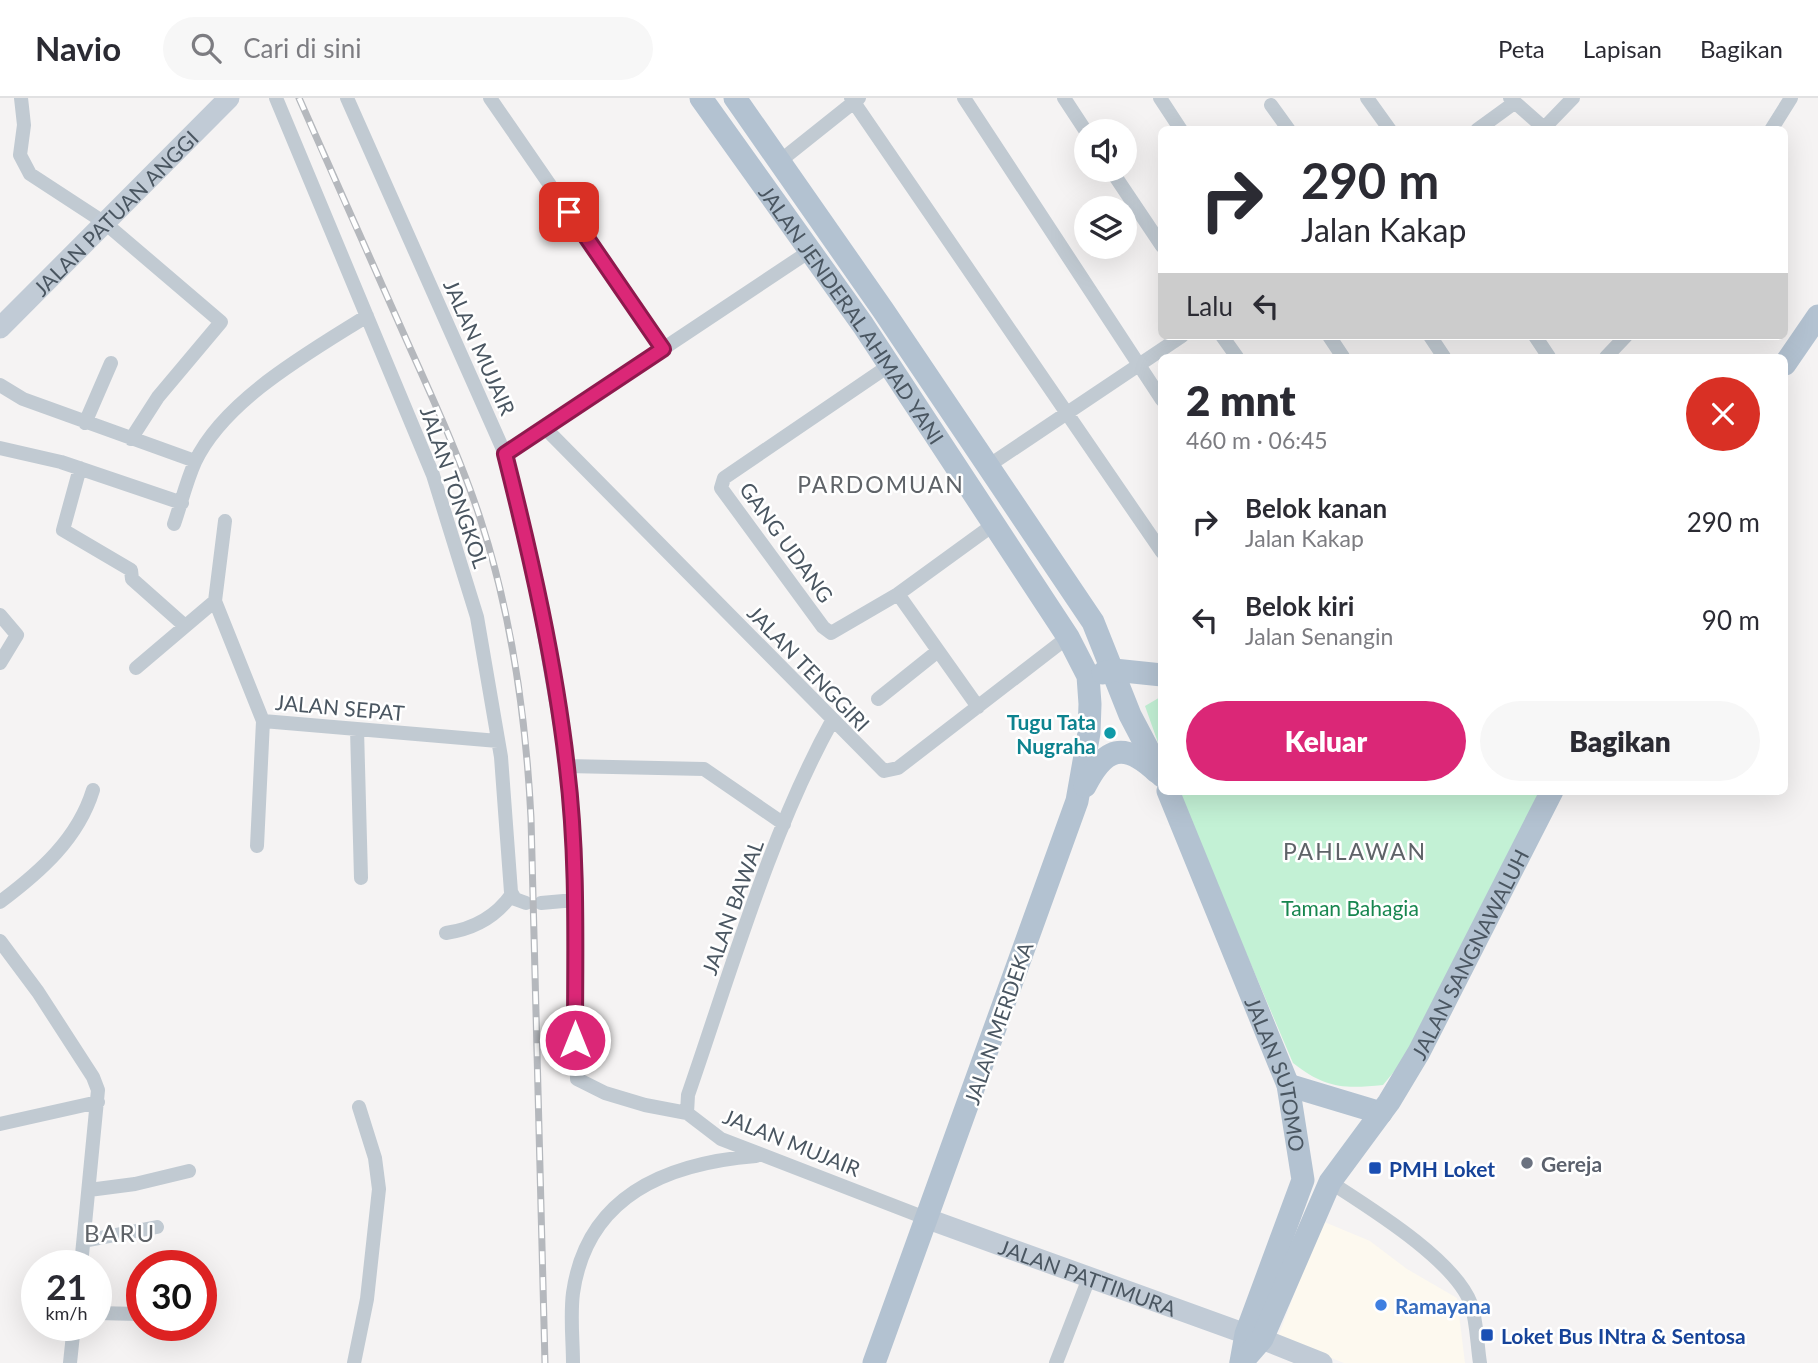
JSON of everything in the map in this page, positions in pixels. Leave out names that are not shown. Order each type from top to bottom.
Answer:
[{"type":"main road","name":"JALAN JENDERAL AHMAD YANI","points":[[701,98],[890,365],[1068,637],[1088,676]]},
{"type":"main road","name":"JALAN JENDERAL AHMAD YANI","points":[[735,98],[883,310],[1093,622],[1114,670]]},
{"type":"main road","points":[[742,158],[765,141]]},
{"type":"main road","points":[[863,325],[883,310]]},
{"type":"main road","points":[[1788,360],[1818,316]]},
{"type":"main road","points":[[974,495],[992,472]]},
{"type":"main road","points":[[1088,676],[1114,670],[1158,675]]},
{"type":"main road","points":[[1114,670],[1130,715],[1158,769]]},
{"type":"main road","name":"JALAN MERDEKA","points":[[874,1363],[1077,801],[1089,733],[1088,676]]},
{"type":"main road","points":[[1077,801],[1102,758],[1116,752],[1129,752],[1143,759],[1158,773]]},
{"type":"main road","name":"JALAN SUTOMO","points":[[1170,795],[1288,1085],[1303,1180],[1254,1337]]},
{"type":"main road","name":"JALAN SANGNAWALUH","points":[[1330,1182],[1381,1113],[1419,1052],[1550,795]]},
{"type":"main road","points":[[1288,1085],[1381,1113]]},
{"type":"main road","name":"JALAN SUTOMO","points":[[1241,1363],[1330,1182]]},
{"type":"street","points":[[21,98],[24,125],[20,155],[30,174],[105,223],[221,322],[158,397],[131,439]]},
{"type":"street","name":"JALAN PATUAN ANGGI","points":[[0,328],[229,98]]},
{"type":"street","name":"JALAN TONGKOL","points":[[276,98],[433,475],[477,617],[498,741],[512,894]]},
{"type":"street","name":"JALAN MUJAIR","points":[[347,98],[505,454],[531,558],[567,766],[575,853],[577,1079],[605,1093],[645,1105],[687,1113],[721,1139],[928,1219]]},
{"type":"street","points":[[490,98],[663,349]]},
{"type":"street","points":[[964,98],[1158,394]]},
{"type":"street","points":[[1064,98],[1078,119]]},
{"type":"street","points":[[1160,98],[1178,126]]},
{"type":"street","points":[[1367,98],[1387,126]]},
{"type":"street","points":[[1547,126],[1573,98]]},
{"type":"street","points":[[1774,126],[1791,98]]},
{"type":"street","points":[[780,161],[855,99],[1158,546]]},
{"type":"street","points":[[1482,126],[1512,101],[1541,126]]},
{"type":"street","points":[[1271,105],[1286,126]]},
{"type":"street","points":[[1119,182],[1158,240]]},
{"type":"street","points":[[505,454],[810,251]]},
{"type":"street","points":[[174,524],[195,461],[227,418],[276,374],[367,316]]},
{"type":"street","points":[[992,472],[1066,411],[1140,366],[1176,340]]},
{"type":"street","points":[[1609,354],[1622,340]]},
{"type":"street","points":[[85,423],[111,363]]},
{"type":"street","name":"GANG UDANG","points":[[890,365],[724,478],[721,484],[827,631],[836,632],[898,594],[993,525]]},
{"type":"street","points":[[0,385],[23,399],[195,461]]},
{"type":"street","name":"JALAN TENGGIRI","points":[[545,428],[877,768],[891,771],[1068,637]]},
{"type":"street","points":[[0,448],[80,468],[182,503]]},
{"type":"street","points":[[80,468],[62,529],[131,570],[132,579],[185,626]]},
{"type":"street","name":"JALAN SEPAT","points":[[225,522],[215,601],[263,722],[498,741]]},
{"type":"street","points":[[898,594],[978,707]]},
{"type":"street","points":[[135,668],[215,601]]},
{"type":"street","points":[[0,615],[17,635],[0,663]]},
{"type":"street","points":[[878,699],[938,651]]},
{"type":"street","name":"JALAN BAWAL","points":[[687,1113],[688,1095],[784,824],[812,758],[832,721]]},
{"type":"street","points":[[257,846],[263,722]]},
{"type":"street","points":[[357,729],[361,878]]},
{"type":"street","points":[[567,766],[702,769],[784,824]]},
{"type":"street","points":[[0,902],[61,849],[77,828],[93,790]]},
{"type":"street","points":[[446,933],[478,924],[499,909],[512,894],[515,899],[526,903]]},
{"type":"street","points":[[541,903],[575,900]]},
{"type":"street","points":[[0,942],[38,992],[93,1077],[98,1090],[83,1250]]},
{"type":"street","points":[[0,1124],[98,1102]]},
{"type":"street","points":[[354,1363],[368,1299],[380,1189],[359,1107]]},
{"type":"street","points":[[573,1363],[573,1294],[584,1251],[609,1212],[636,1188],[671,1171],[712,1159],[760,1155]]},
{"type":"street","points":[[89,1190],[135,1184],[189,1171]]},
{"type":"street","points":[[1330,1182],[1401,1232],[1441,1263],[1460,1282],[1471,1305],[1480,1363]]},
{"type":"street","name":"JALAN PATTIMURA","points":[[928,1219],[1322,1363]]},
{"type":"street","points":[[84,1241],[157,1227]]},
{"type":"street","points":[[1056,1363],[1089,1278]]},
{"type":"street","points":[[70,1363],[72,1341]]},
{"type":"shaded area","points":[[1322,1221],[1370,1241],[1407,1269],[1457,1298],[1465,1363],[1344,1363],[1278,1337]]},
{"type":"green space","points":[[1158,698],[1158,743],[1145,706]]},
{"type":"green space","name":"Taman Bahagia","points":[[1179,795],[1540,795],[1402,1062],[1383,1085],[1335,1085],[1315,1078],[1293,1063]]},
{"type":"railway","points":[[299,98],[464,473],[492,557],[509,631],[521,705],[531,818],[545,1363]]},
{"type":"place","name":"Tugu Tata Nugraha","points":[[1110,733]]},
{"type":"place","name":"Gereja","points":[[1527,1163]]},
{"type":"place","name":"PMH Loket","points":[[1375,1168]]},
{"type":"place","name":"Ramayana","points":[[1381,1305]]},
{"type":"place","name":"Loket Bus INtra & Sentosa","points":[[1487,1335]]},
{"type":"district","name":"PARDOMUAN","points":[[881,484]]},
{"type":"district","name":"PAHLAWAN","points":[[1355,851]]},
{"type":"district","name":"BARU","points":[[120,1232]]},
{"type":"route","points":[[569,212],[663,349],[505,454],[531,558],[567,766],[575,853],[575,1040]]}]
